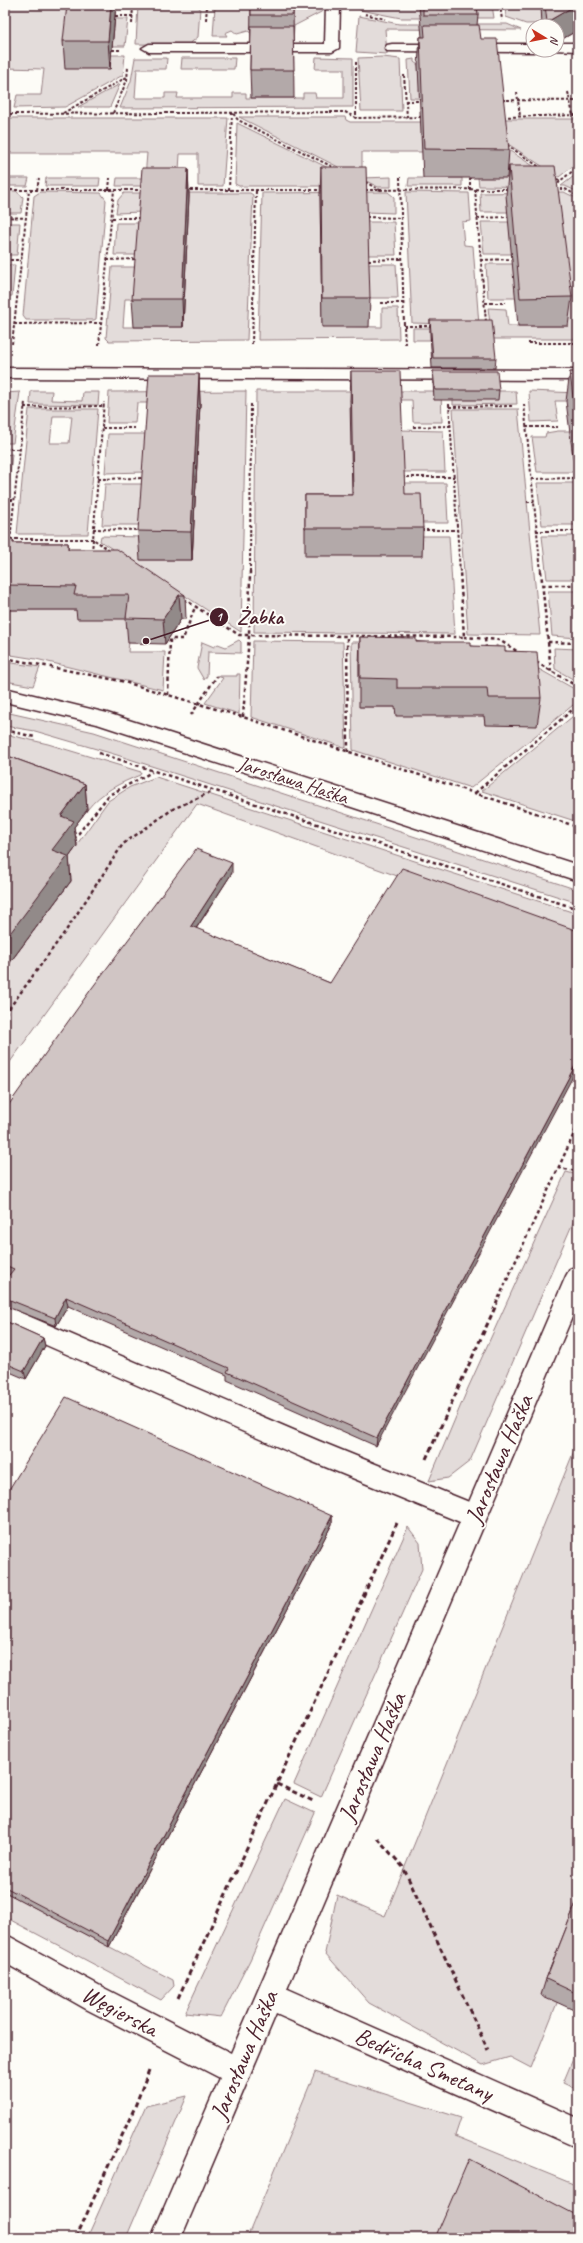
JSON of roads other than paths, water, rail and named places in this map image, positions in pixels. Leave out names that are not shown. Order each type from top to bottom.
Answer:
[{"type":"street","points":[[149,48],[332,48],[333,5]]},
{"type":"street","points":[[565,47],[578,47]]},
{"type":"street","points":[[392,48],[525,48]]},
{"type":"street","points":[[7,373],[578,375]]},
{"type":"street","name":"Jarosława Haška","points":[[5,695],[100,718],[578,873]]},
{"type":"street","name":"Jarosława Haška","points":[[166,2238],[578,1276]]},
{"type":"street","points":[[5,1316],[411,1492],[474,1516]]},
{"type":"street","name":"Węgierska","points":[[5,1948],[162,2033],[237,2071]]},
{"type":"street","name":"Bedřicha Smetany","points":[[269,1996],[578,2133]]},
{"type":"place","name":"Żabka","points":[[146,641]]}]
